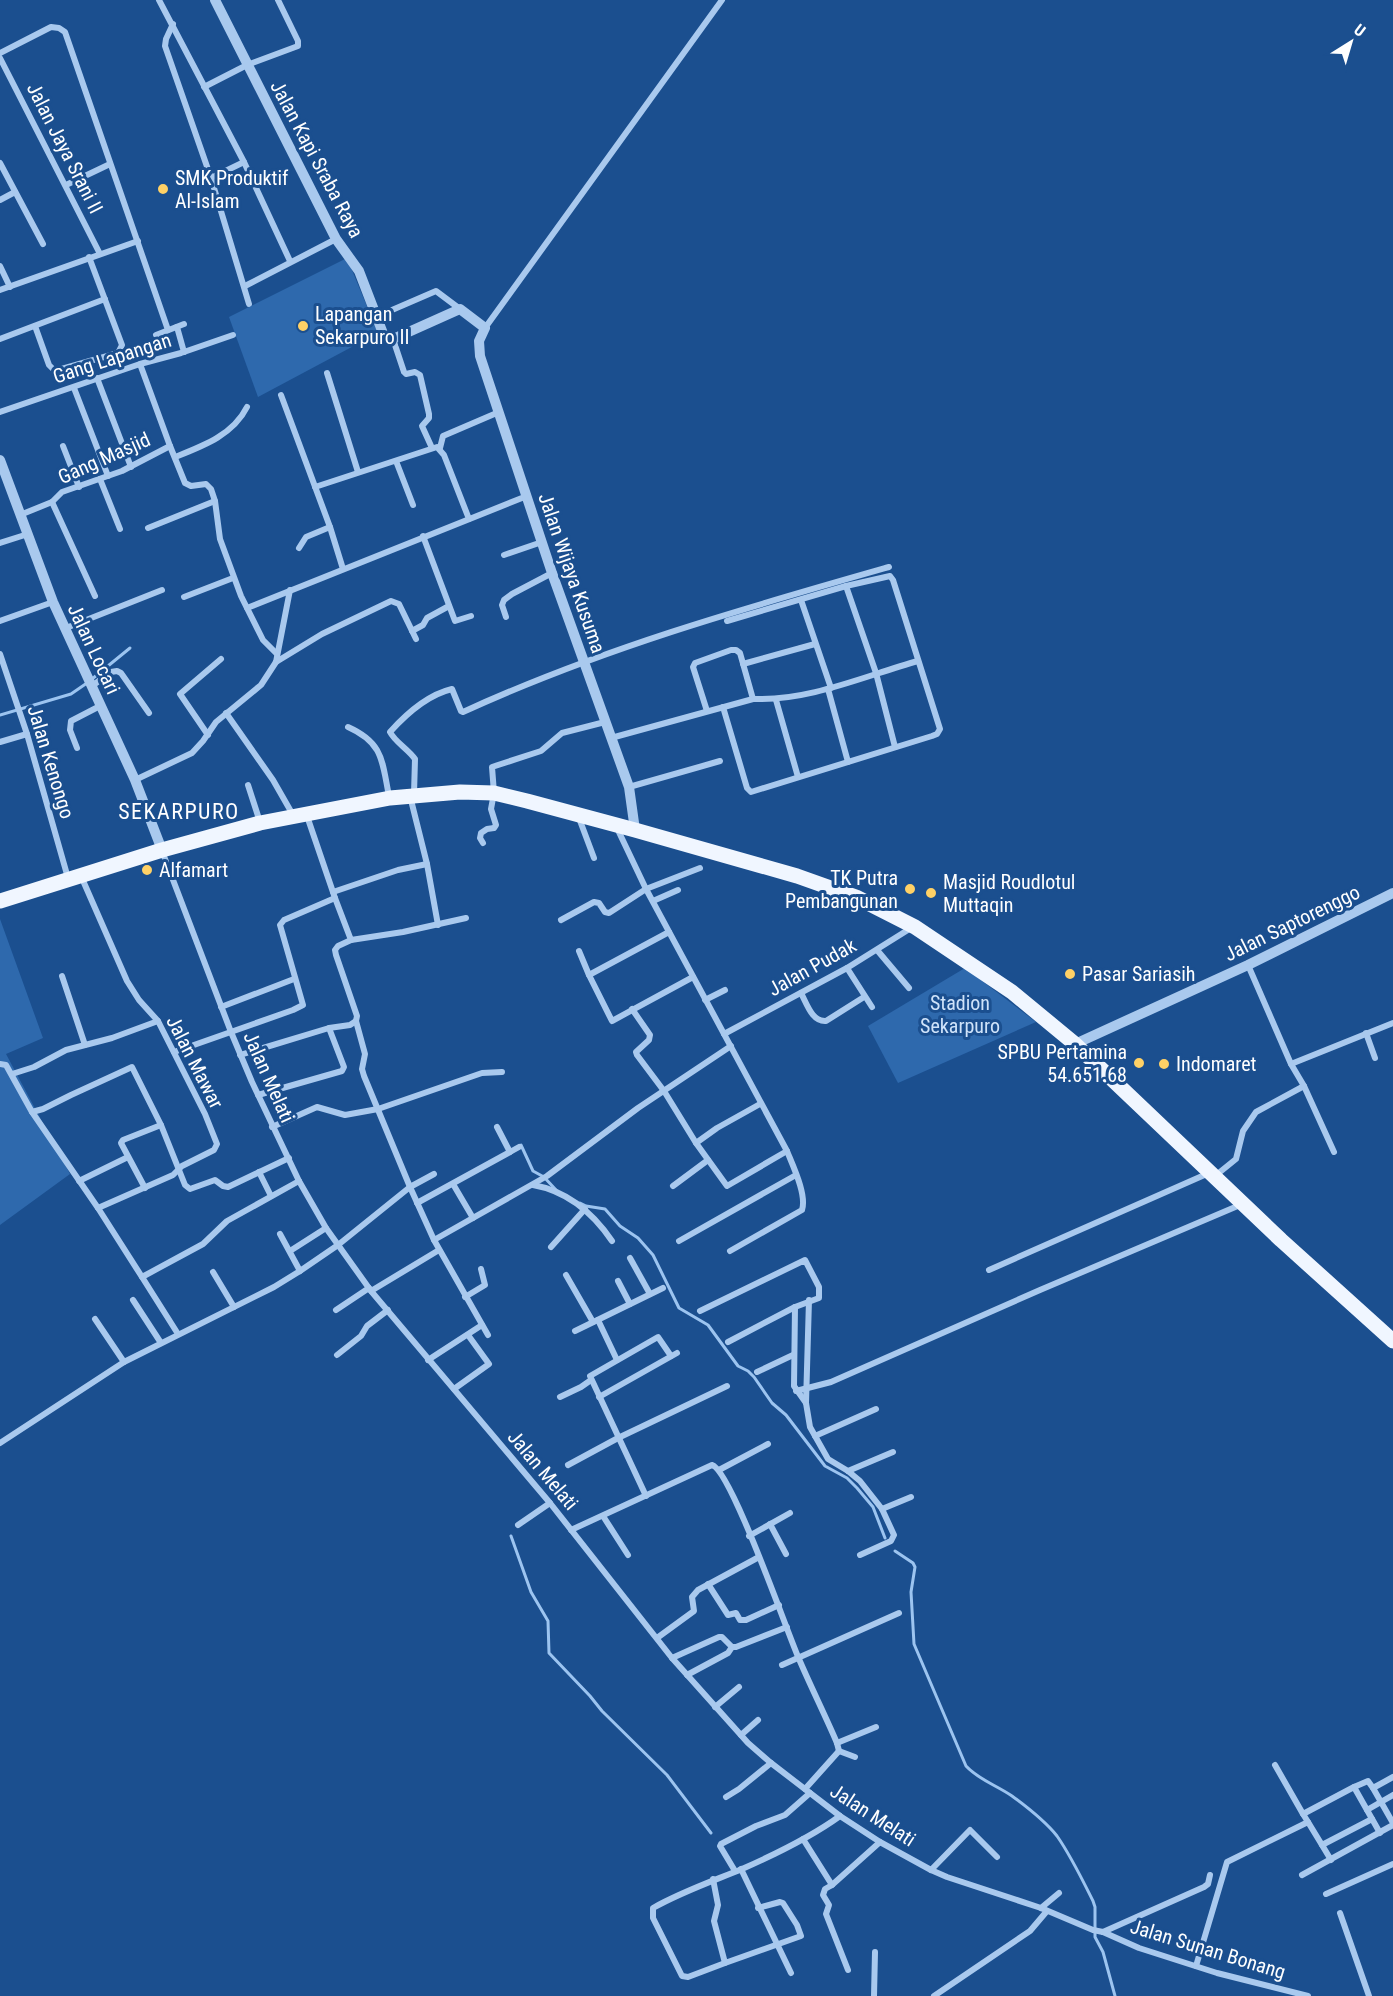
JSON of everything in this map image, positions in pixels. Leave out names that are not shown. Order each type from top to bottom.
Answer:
[{"type":"main road","points":[[0,901],[162,850],[260,823],[390,798],[478,792],[616,824],[828,886],[856,897],[915,927],[1012,992],[1075,1044],[1243,1204],[1393,1341]]},
{"type":"street","points":[[159,0],[244,162],[290,261]]},
{"type":"street","name":"Jalan Kapi Sraba Raya","points":[[215,0],[336,239],[359,271],[388,338]]},
{"type":"street","points":[[204,87],[247,65],[298,46],[298,41],[278,0]]},
{"type":"street","points":[[392,310],[436,291],[485,328],[722,0]]},
{"type":"street","points":[[172,24],[165,46],[211,178],[249,304]]},
{"type":"street","points":[[0,53],[51,27],[65,32],[168,330]]},
{"type":"street","name":"Jalan Jaya Srani II","points":[[0,58],[100,254]]},
{"type":"street","points":[[211,178],[244,162]]},
{"type":"street","points":[[0,163],[43,244]]},
{"type":"street","points":[[66,185],[110,164]]},
{"type":"street","points":[[0,200],[15,192]]},
{"type":"street","points":[[245,286],[336,239]]},
{"type":"street","points":[[0,290],[138,241]]},
{"type":"street","points":[[35,326],[49,365],[53,369],[58,370],[118,353],[122,345],[89,257]]},
{"type":"street","points":[[0,266],[10,286]]},
{"type":"street","points":[[0,339],[105,299]]},
{"type":"street","points":[[460,309],[388,338],[404,372],[406,374],[415,372],[420,375],[429,414],[429,418],[422,426],[436,448],[444,455],[469,519]]},
{"type":"street","points":[[156,335],[180,326],[184,352]]},
{"type":"street","name":"Jalan Wijaya Kusuma","points":[[485,328],[479,341],[480,356],[552,573],[628,787],[635,830]]},
{"type":"street","name":"Gang Lapangan","points":[[0,412],[74,388],[97,378],[233,335]]},
{"type":"street","points":[[140,364],[185,483],[191,486],[206,484],[211,489],[220,538],[233,578],[262,640],[277,654]]},
{"type":"street","points":[[327,373],[358,472]]},
{"type":"street","points":[[97,378],[131,467]]},
{"type":"street","points":[[74,388],[108,476]]},
{"type":"street","points":[[281,395],[330,527],[343,569]]},
{"type":"street","points":[[175,456],[199,448],[221,436],[237,423],[247,407]]},
{"type":"street","points":[[315,487],[436,448],[442,436],[499,412]]},
{"type":"street","points":[[63,446],[79,487]]},
{"type":"street","name":"Gang Masjid","points":[[21,515],[52,502],[62,492],[131,467],[170,447]]},
{"type":"street","name":"Jalan Locari","points":[[0,460],[52,602],[135,780],[162,850]]},
{"type":"street","points":[[396,461],[413,505]]},
{"type":"street","points":[[100,479],[120,530]]},
{"type":"street","points":[[247,608],[527,495]]},
{"type":"street","points":[[147,528],[215,501]]},
{"type":"street","points":[[52,502],[95,596]]},
{"type":"street","points":[[299,548],[306,537],[330,527]]},
{"type":"street","points":[[0,543],[28,534]]},
{"type":"street","points":[[423,536],[456,622],[471,616]]},
{"type":"street","points":[[504,555],[542,542]]},
{"type":"street","points":[[438,925],[428,864],[412,795],[415,759],[402,744],[390,735],[390,732],[416,706],[451,689],[463,712],[583,662],[712,618],[889,567]]},
{"type":"street","points":[[506,617],[502,605],[506,597],[552,573]]},
{"type":"street","points":[[723,707],[747,788],[751,792],[932,736],[940,729],[891,577],[888,575],[727,621]]},
{"type":"street","points":[[184,597],[233,578]]},
{"type":"street","points":[[846,586],[876,673],[895,747]]},
{"type":"street","points":[[66,628],[162,590]]},
{"type":"street","points":[[135,780],[185,757],[198,747],[216,722],[261,685],[276,662],[290,590]]},
{"type":"street","points":[[801,600],[830,688],[848,762]]},
{"type":"street","points":[[276,662],[322,634],[391,601],[399,604],[416,639]]},
{"type":"street","points":[[0,621],[52,602]]},
{"type":"street","points":[[412,631],[423,625],[427,618],[449,606]]},
{"type":"street","points":[[743,664],[815,644]]},
{"type":"street","points":[[707,711],[693,667],[695,663],[731,650],[740,653],[753,699]]},
{"type":"street","name":"Jalan Kenongo","points":[[0,654],[3,672],[18,706],[75,877]]},
{"type":"street","points":[[208,735],[180,694],[220,658]]},
{"type":"street","points":[[611,738],[753,699],[776,700],[830,688],[918,661]]},
{"type":"street","points":[[90,684],[111,672],[122,673],[149,713]]},
{"type":"street","points":[[776,700],[798,777]]},
{"type":"street","points":[[77,748],[70,730],[71,721],[100,705]]},
{"type":"street","points":[[226,713],[300,814],[351,939]]},
{"type":"street","points":[[483,843],[480,838],[481,833],[496,825],[490,809],[494,794],[492,767],[541,751],[562,733],[605,722]]},
{"type":"street","points":[[348,727],[363,735],[378,749],[382,757],[390,798]]},
{"type":"street","points":[[0,742],[27,734]]},
{"type":"street","points":[[628,787],[720,761]]},
{"type":"street","points":[[248,785],[260,823]]},
{"type":"street","points":[[578,814],[594,858]]},
{"type":"street","points":[[616,824],[646,889],[787,1151],[804,1202],[801,1210],[730,1251]]},
{"type":"street","name":"Jalan Melati","points":[[162,850],[240,1055],[299,1181],[326,1228],[370,1289],[550,1503],[687,1676],[741,1735],[771,1763],[840,1816],[880,1842],[947,1877],[1044,1909],[1098,1931]]},
{"type":"street","points":[[174,1052],[303,1005],[280,925],[282,921],[334,895],[398,870],[428,864]]},
{"type":"street","points":[[561,920],[594,902],[599,903],[605,912],[609,913],[646,889],[700,868]]},
{"type":"street","name":"Jalan Mawar","points":[[75,877],[127,981],[139,1000],[158,1022],[174,1052],[205,1114],[217,1144],[214,1150],[173,1175],[99,1208]]},
{"type":"street","points":[[653,901],[678,890]]},
{"type":"street","name":"Jalan Saptorenggo","points":[[1075,1044],[1248,965],[1393,892]]},
{"type":"street","points":[[466,918],[438,925],[351,939],[335,950],[357,1016],[356,1021],[365,1058],[362,1070],[364,1076],[434,1240],[488,1335]]},
{"type":"street","name":"Jalan Pudak","points":[[724,1034],[847,968],[915,927]]},
{"type":"street","points":[[589,975],[669,932]]},
{"type":"street","points":[[877,950],[909,988]]},
{"type":"street","points":[[579,951],[612,1020],[693,977]]},
{"type":"street","points":[[1248,965],[1291,1064],[1304,1086],[1334,1152]]},
{"type":"street","points":[[847,968],[872,1007]]},
{"type":"street","points":[[62,976],[85,1045]]},
{"type":"street","points":[[221,1007],[294,979]]},
{"type":"street","points":[[705,1000],[724,990]]},
{"type":"street","points":[[801,993],[814,1017],[821,1021],[826,1021],[864,997]]},
{"type":"street","points":[[632,1009],[651,1035],[636,1052],[727,1186],[787,1151]]},
{"type":"street","points":[[240,1055],[329,1028],[350,1025],[356,1021]]},
{"type":"street","points":[[12,1074],[34,1067],[66,1050],[112,1038],[158,1022]]},
{"type":"street","points":[[1291,1064],[1393,1023]]},
{"type":"street","points":[[258,1095],[342,1071],[344,1067],[329,1028]]},
{"type":"street","points":[[1366,1033],[1376,1058]]},
{"type":"street","points":[[434,1240],[535,1184],[638,1108],[731,1046]]},
{"type":"street","points":[[0,1064],[6,1065],[12,1074],[32,1112],[99,1208],[178,1334]]},
{"type":"street","points":[[32,1112],[44,1109],[132,1067],[180,1169],[185,1185],[190,1189],[215,1180],[223,1186],[228,1186],[289,1158]]},
{"type":"street","points":[[273,1126],[317,1107],[345,1115],[378,1109],[482,1073],[502,1072]]},
{"type":"street","points":[[988,1270],[1212,1175],[1236,1159],[1243,1131],[1256,1112],[1304,1086]]},
{"type":"street","points":[[696,1143],[717,1128],[760,1104]]},
{"type":"street","points":[[145,1188],[121,1143],[160,1125]]},
{"type":"street","points":[[497,1127],[510,1152]]},
{"type":"street","points":[[417,1203],[519,1147]]},
{"type":"street","points":[[79,1181],[128,1156]]},
{"type":"street","points":[[673,1186],[708,1160]]},
{"type":"street","points":[[259,1172],[271,1196]]},
{"type":"street","points":[[0,1443],[124,1362],[274,1287],[300,1271],[338,1245],[410,1187],[434,1174]]},
{"type":"street","points":[[679,1241],[796,1175]]},
{"type":"street","points":[[142,1276],[203,1244],[227,1221],[299,1181]]},
{"type":"street","points":[[453,1184],[473,1218]]},
{"type":"street","points":[[535,1184],[556,1192],[585,1209],[598,1221],[612,1241]]},
{"type":"street","points":[[796,1391],[831,1382],[1243,1204]]},
{"type":"street","points":[[551,1246],[585,1209]]},
{"type":"street","points":[[290,1251],[326,1228]]},
{"type":"street","points":[[280,1234],[300,1271]]},
{"type":"street","points":[[336,1310],[439,1250]]},
{"type":"street","points":[[630,1258],[650,1294]]},
{"type":"street","points":[[700,1311],[805,1260],[819,1287],[819,1298],[809,1300],[728,1342]]},
{"type":"street","points":[[465,1296],[485,1285],[481,1269]]},
{"type":"street","points":[[213,1272],[234,1307]]},
{"type":"street","points":[[566,1275],[596,1321],[617,1360]]},
{"type":"street","points":[[618,1281],[630,1304]]},
{"type":"street","points":[[575,1331],[663,1288]]},
{"type":"street","points":[[133,1300],[161,1343]]},
{"type":"street","points":[[809,1300],[806,1403],[810,1427],[828,1459],[860,1481],[882,1509],[893,1532],[894,1537],[891,1541],[860,1555]]},
{"type":"street","points":[[795,1307],[794,1386],[806,1403]]},
{"type":"street","points":[[337,1355],[361,1336],[367,1326],[388,1310]]},
{"type":"street","points":[[95,1319],[124,1362]]},
{"type":"street","points":[[428,1360],[482,1325]]},
{"type":"street","points":[[454,1389],[489,1364],[468,1335]]},
{"type":"street","points":[[599,1397],[674,1355],[658,1337],[590,1376],[591,1380],[618,1438],[646,1496]]},
{"type":"street","points":[[757,1372],[793,1355]]},
{"type":"street","points":[[560,1397],[591,1380]]},
{"type":"street","points":[[568,1465],[618,1438],[728,1386]]},
{"type":"street","points":[[815,1436],[876,1409]]},
{"type":"street","points":[[719,1470],[768,1444]]},
{"type":"street","points":[[848,1471],[893,1452]]},
{"type":"street","points":[[571,1530],[712,1465],[715,1466],[732,1492],[788,1627],[798,1658],[839,1751]]},
{"type":"street","points":[[882,1509],[911,1497]]},
{"type":"street","points":[[518,1525],[550,1503]]},
{"type":"street","points":[[749,1536],[790,1513]]},
{"type":"street","points":[[603,1516],[628,1555]]},
{"type":"street","points":[[770,1524],[786,1554]]},
{"type":"street","points":[[657,1638],[694,1611],[693,1594],[759,1557]]},
{"type":"street","points":[[708,1584],[728,1615],[736,1613],[740,1620],[746,1620],[779,1605]]},
{"type":"street","points":[[782,1665],[899,1613]]},
{"type":"street","points":[[687,1676],[728,1653],[732,1647],[788,1627]]},
{"type":"street","points":[[672,1658],[718,1636],[732,1647]]},
{"type":"street","points":[[715,1707],[739,1687]]},
{"type":"street","points":[[741,1735],[759,1720]]},
{"type":"street","points":[[837,1743],[876,1727]]},
{"type":"street","points":[[839,1751],[855,1757]]},
{"type":"street","points":[[791,1973],[758,1908],[720,1846],[784,1815],[808,1791],[839,1751]]},
{"type":"street","points":[[726,1797],[771,1763]]},
{"type":"street","points":[[1275,1765],[1331,1860]]},
{"type":"street","points":[[1373,1788],[1393,1777]]},
{"type":"street","points":[[1302,1875],[1393,1824],[1368,1781],[1303,1814]]},
{"type":"street","points":[[1354,1787],[1380,1833]]},
{"type":"street","points":[[1367,1810],[1393,1795]]},
{"type":"street","points":[[758,1908],[783,1903],[797,1924],[801,1936],[684,1977],[653,1918],[654,1908],[802,1839],[840,1816]]},
{"type":"street","points":[[1322,1845],[1372,1819]]},
{"type":"street","points":[[1196,1966],[1227,1862],[1308,1822]]},
{"type":"street","points":[[931,1870],[970,1830],[997,1857]]},
{"type":"street","points":[[802,1839],[832,1886]]},
{"type":"street","points":[[848,1970],[826,1914],[829,1905],[824,1895],[825,1889],[832,1886],[880,1842]]},
{"type":"street","points":[[1326,1894],[1393,1864]]},
{"type":"street","points":[[1098,1931],[1204,1887],[1208,1884],[1210,1875]]},
{"type":"street","points":[[713,1880],[718,1905],[714,1920],[725,1963]]},
{"type":"street","points":[[934,1996],[945,1993],[1030,1931],[1044,1909],[1059,1893]]},
{"type":"street","points":[[1340,1913],[1369,1996]]},
{"type":"street","name":"Jalan Sunan Bonang","points":[[1098,1931],[1139,1948],[1196,1966],[1308,1996]]},
{"type":"street","points":[[874,1996],[875,1952]]},
{"type":"green space","name":"Lapangan Sekarpuro II","points":[[347,258],[378,333],[258,397],[229,317]]},
{"type":"green space","points":[[0,919],[43,1038],[6,1054],[70,1174],[0,1225]]},
{"type":"green space","name":"Stadion Sekarpuro","points":[[965,968],[1036,1022],[898,1083],[868,1026]]},
{"type":"waterway","points":[[92,679],[130,648]]},
{"type":"waterway","points":[[0,715],[71,694],[87,683]]},
{"type":"waterway","points":[[521,1145],[533,1171],[544,1177],[556,1190]]},
{"type":"waterway","points":[[580,1203],[605,1209],[620,1226],[638,1238],[653,1255],[679,1308],[708,1325],[738,1366],[754,1377],[772,1403],[786,1415],[825,1466],[847,1478],[857,1488],[873,1507],[885,1538]]},
{"type":"waterway","points":[[511,1536],[531,1592],[548,1621],[549,1653],[602,1711],[667,1775],[711,1833]]},
{"type":"waterway","points":[[895,1551],[913,1563],[915,1567],[911,1592],[914,1644],[966,1766],[976,1775],[1012,1796],[1057,1836],[1093,1901],[1095,1937],[1103,1952],[1115,1996]]},
{"type":"place","name":"SMK Produktif Al-Islam","points":[[163,189]]},
{"type":"place","name":"Lapangan Sekarpuro II","points":[[303,326]]},
{"type":"place","name":"Alfamart","points":[[147,870]]},
{"type":"place","name":"TK Putra Pembangunan","points":[[910,889]]},
{"type":"place","name":"Masjid Roudlotul Muttaqin","points":[[931,893]]},
{"type":"place","name":"Pasar Sariasih","points":[[1070,974]]},
{"type":"place","name":"SPBU Pertamina 54.651.68","points":[[1139,1063]]},
{"type":"place","name":"Indomaret","points":[[1164,1064]]},
{"type":"district","name":"SEKARPURO","points":[[179,811]]}]
